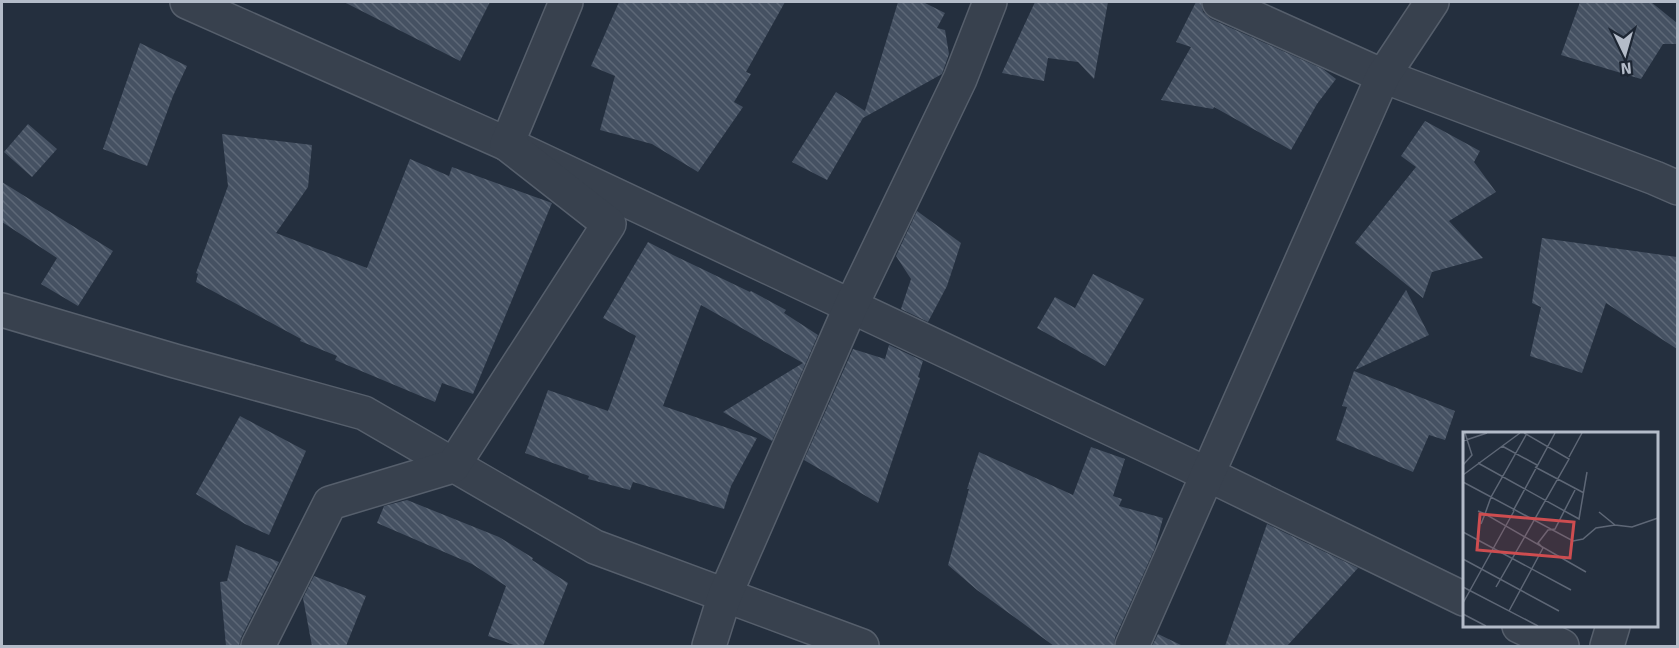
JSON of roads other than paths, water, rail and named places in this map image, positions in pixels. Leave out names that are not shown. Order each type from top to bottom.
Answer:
[{"type":"street","points":[[187,2],[507,144],[1207,474],[1463,599]]},
{"type":"street","points":[[507,144],[566,2]]},
{"type":"street","points":[[709,646],[724,595],[851,306],[960,79],[990,2]]},
{"type":"street","points":[[1219,2],[1383,76],[1677,188]]},
{"type":"street","points":[[1132,646],[1383,76],[1432,2]]},
{"type":"street","points":[[258,646],[330,503],[453,466],[609,224],[507,144]]},
{"type":"street","points":[[2,310],[364,413],[595,547],[862,646]]},
{"type":"street","points":[[1520,627],[1562,646]]},
{"type":"street","points":[[1607,646],[1612,627]]}]
